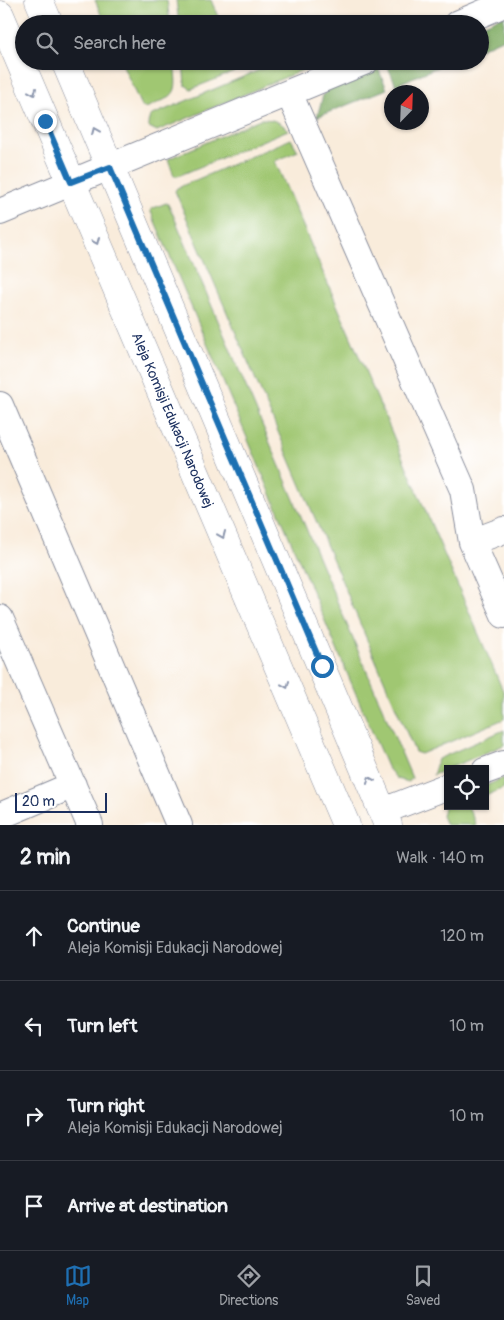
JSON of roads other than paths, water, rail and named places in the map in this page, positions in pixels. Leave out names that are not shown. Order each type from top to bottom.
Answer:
[{"type":"main road","points":[[39,0],[45,15]]},
{"type":"main road","name":"Aleja Komisji Edukacji Narodowej","points":[[0,14],[15,49]]},
{"type":"main road","name":"Aleja Komisji Edukacji Narodowej","points":[[24,70],[345,825]]},
{"type":"main road","points":[[69,70],[386,818]]},
{"type":"street","points":[[478,15],[504,4]]},
{"type":"street","points":[[0,212],[345,70]]},
{"type":"street","points":[[289,94],[463,490],[472,542],[504,615]]},
{"type":"street","points":[[0,406],[179,825]]},
{"type":"street","points":[[472,542],[504,530]]},
{"type":"street","points":[[0,618],[90,825]]},
{"type":"street","points":[[489,770],[504,764]]},
{"type":"street","points":[[0,816],[74,785]]},
{"type":"street","points":[[386,818],[444,788]]}]
